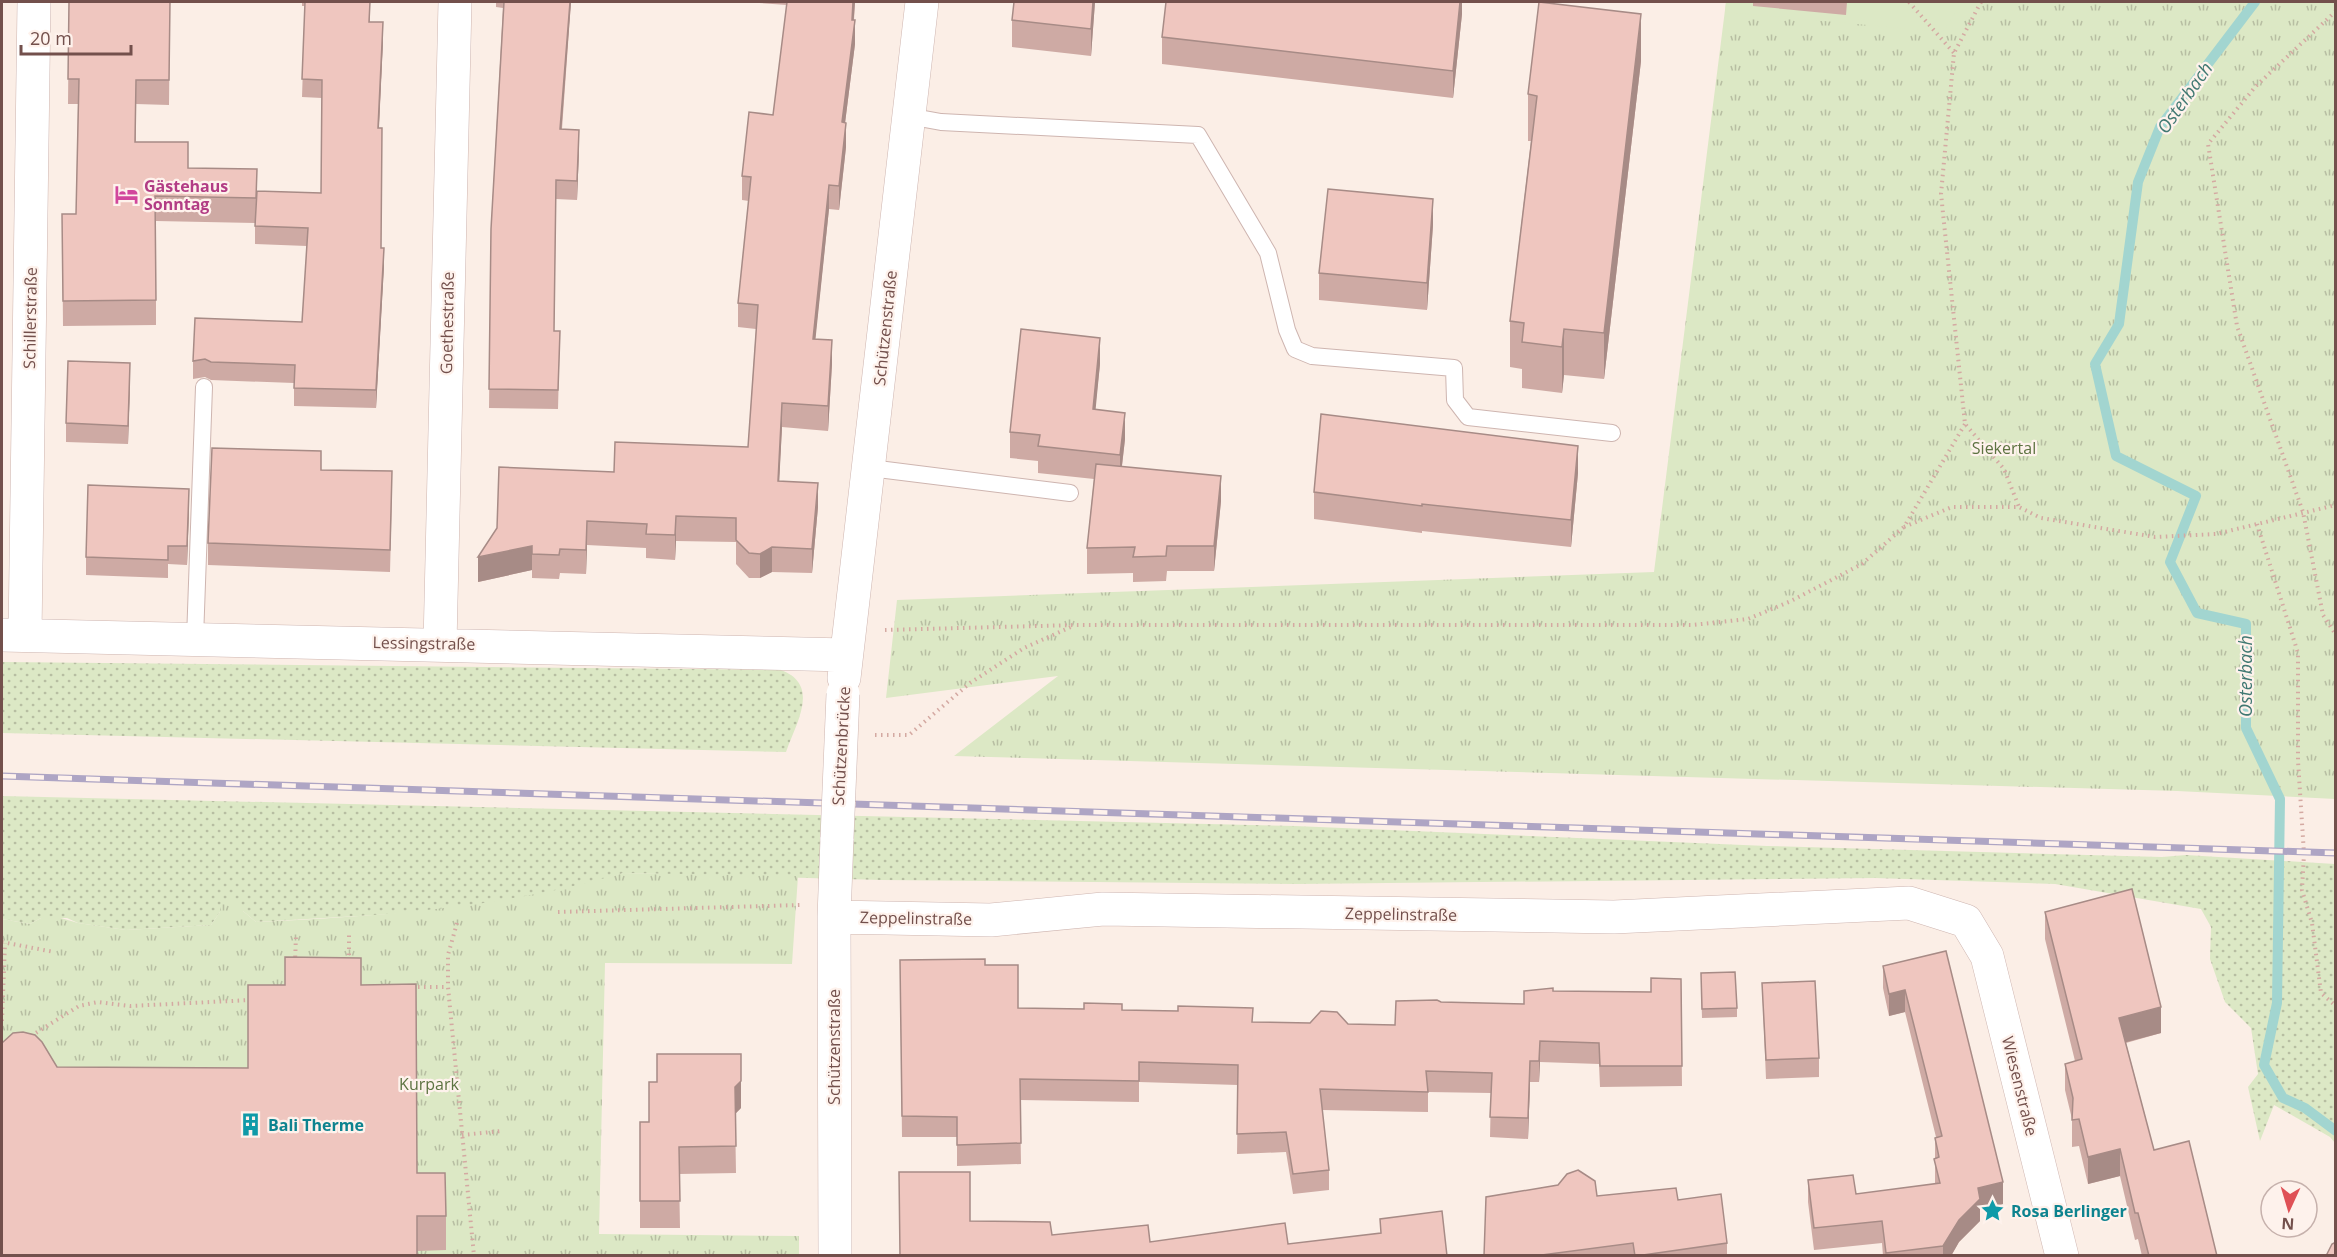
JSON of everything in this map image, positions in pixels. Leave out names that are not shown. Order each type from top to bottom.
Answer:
[{"type":"street","name":"Schillerstraße","points":[[13,635],[34,2]]},
{"type":"street","name":"Goethestraße","points":[[440,644],[455,2]]},
{"type":"street","name":"Schützenstraße","points":[[846,655],[870,468],[922,2]]},
{"type":"street","name":"Lessingstraße","points":[[13,635],[846,655]]},
{"type":"street","name":"Schützenbrücke","points":[[837,838],[846,655]]},
{"type":"street","name":"Schützenstraße","points":[[835,1256],[820,911],[835,884],[837,838]]},
{"type":"street","name":"Zeppelinstraße","points":[[820,911],[991,920],[1103,909],[1614,917],[1909,903],[1966,921]]},
{"type":"street","name":"Wiesenstraße","points":[[1966,921],[1987,956],[2061,1256]]},
{"type":"lane","points":[[908,116],[941,122],[1197,135],[1268,253],[1287,330],[1295,349],[1312,356],[1454,368],[1455,400],[1468,417],[1612,433]]},
{"type":"lane","points":[[195,639],[204,387]]},
{"type":"lane","points":[[870,468],[1070,494]]},
{"type":"path","points":[[1909,2],[1954,53]]},
{"type":"path","points":[[1981,2],[1954,53],[1941,194],[1965,424],[2004,469],[2019,507]]},
{"type":"path","points":[[2336,11],[2256,86],[2208,144],[2236,326],[2303,512],[2323,615],[2336,634]]},
{"type":"path","points":[[884,630],[1076,625],[1692,625],[1748,619],[1791,602],[1862,564],[1904,527],[1965,424]]},
{"type":"path","points":[[1904,527],[1952,507],[2019,507],[2041,518],[2155,537],[2216,534],[2336,505]]},
{"type":"path","points":[[2257,524],[2298,654],[2298,761],[2304,854],[2302,890],[2312,923],[2320,993],[2336,1006]]},
{"type":"path","points":[[873,735],[909,735],[970,683],[1024,648],[1076,625]]},
{"type":"path","points":[[558,912],[820,911]]},
{"type":"path","points":[[457,923],[448,955],[448,987],[474,1256]]},
{"type":"path","points":[[349,965],[350,932]]},
{"type":"path","points":[[295,967],[296,936]]},
{"type":"path","points":[[2,1021],[3,943],[54,952]]},
{"type":"path","points":[[404,987],[448,987]]},
{"type":"path","points":[[21,1043],[79,1006],[98,1002],[130,1006],[258,1000]]},
{"type":"path","points":[[462,1135],[501,1131]]},
{"type":"green space","name":"Siekertal","points":[[1726,2],[2335,2],[2335,799],[2177,791],[954,756],[1058,676],[886,698],[897,600],[1654,572]]},
{"type":"green space","points":[[1726,2],[1962,2],[1943,32],[1725,12]]},
{"type":"green space","points":[[2,662],[781,670],[793,677],[800,685],[803,695],[799,717],[786,752],[2,733]]},
{"type":"green space","points":[[2,796],[1295,826],[1767,846],[2162,857],[2186,855],[2335,864],[2335,1143],[2330,1137],[2274,1105],[2260,1141],[2248,1087],[2258,1074],[2251,1028],[2225,1002],[2210,959],[2211,927],[2201,909],[2055,884],[1875,878],[1296,884],[881,880],[624,873],[580,886],[507,901],[427,912],[256,922],[243,911],[220,912],[211,925],[126,930],[78,923],[67,918],[41,918],[30,924],[2,919]]},
{"type":"green space","name":"Kurpark","points":[[623,873],[798,876],[792,964],[605,963],[599,1234],[799,1236],[799,1255],[2,1255],[2,919],[30,924],[41,918],[54,916],[78,923],[126,930],[211,925],[220,912],[221,903],[230,898],[239,901],[243,911],[256,922],[349,917],[442,908],[533,895]]},
{"type":"building","points":[[69,2],[170,2],[169,80],[136,80],[135,142],[188,142],[188,168],[257,169],[256,198],[155,196],[156,300],[63,301],[62,214],[76,214],[79,79],[68,79]]},
{"type":"building","points":[[305,2],[370,2],[369,22],[383,22],[378,128],[382,128],[381,248],[384,248],[376,390],[294,388],[295,365],[211,362],[205,359],[193,361],[195,318],[302,322],[308,228],[255,226],[257,191],[321,193],[322,80],[302,79]]},
{"type":"building","points":[[504,2],[570,2],[560,129],[579,130],[577,181],[556,180],[554,331],[560,331],[558,390],[489,389],[491,229]]},
{"type":"building","points":[[787,2],[853,2],[852,20],[855,20],[842,122],[846,123],[839,186],[829,185],[813,339],[832,340],[828,406],[782,403],[778,481],[818,483],[812,549],[772,547],[760,554],[749,553],[736,540],[736,518],[676,516],[675,535],[646,534],[647,524],[587,521],[586,550],[560,549],[559,555],[532,554],[532,546],[478,557],[497,528],[499,467],[614,472],[615,442],[748,447],[758,305],[738,303],[751,177],[742,176],[749,112],[773,115]]},
{"type":"building","points":[[1014,2],[1093,2],[1091,29],[1012,20]]},
{"type":"building","points":[[1166,2],[1460,2],[1453,71],[1162,37]]},
{"type":"building","points":[[1539,2],[1641,14],[1604,333],[1564,329],[1562,347],[1522,342],[1524,323],[1510,321],[1537,96],[1528,94]]},
{"type":"building","points":[[1328,189],[1433,199],[1427,283],[1319,273]]},
{"type":"building","points":[[1021,329],[1100,338],[1093,409],[1125,413],[1120,455],[1038,446],[1040,435],[1010,432]]},
{"type":"building","points":[[68,361],[130,363],[128,426],[66,423]]},
{"type":"building","points":[[1321,414],[1578,446],[1571,520],[1422,504],[1422,506],[1314,492]]},
{"type":"building","points":[[212,448],[321,451],[321,470],[392,471],[390,550],[208,543]]},
{"type":"building","points":[[1096,464],[1221,476],[1214,546],[1167,546],[1166,556],[1133,557],[1135,547],[1087,548]]},
{"type":"building","points":[[88,485],[189,489],[187,546],[168,546],[168,560],[86,557]]},
{"type":"building","points":[[2132,889],[2161,1007],[2119,1018],[2154,1150],[2189,1141],[2217,1256],[2149,1256],[2138,1213],[2135,1213],[2120,1149],[2088,1157],[2079,1119],[2072,1120],[2073,1098],[2065,1064],[2082,1059],[2045,912]]},
{"type":"building","points":[[1946,951],[2003,1182],[1978,1188],[1980,1199],[1959,1220],[1943,1246],[1886,1253],[1882,1221],[1814,1228],[1808,1180],[1853,1175],[1856,1194],[1940,1183],[1934,1159],[1939,1157],[1935,1138],[1942,1136],[1905,990],[1889,994],[1883,966]]},
{"type":"building","name":"Bali Therme","points":[[285,957],[361,958],[361,985],[416,984],[417,1173],[445,1173],[446,1216],[417,1216],[417,1256],[2,1256],[2,1043],[13,1033],[23,1032],[35,1035],[42,1042],[57,1067],[248,1068],[248,985],[285,985]]},
{"type":"building","points":[[985,959],[985,965],[1018,965],[1018,1008],[1084,1009],[1084,1003],[1122,1004],[1122,1010],[1178,1011],[1178,1006],[1253,1008],[1252,1022],[1310,1023],[1321,1011],[1337,1012],[1348,1024],[1395,1025],[1396,1001],[1437,1000],[1441,1002],[1524,1004],[1524,991],[1553,988],[1553,991],[1651,992],[1651,978],[1681,979],[1682,1066],[1600,1066],[1599,1043],[1540,1041],[1539,1061],[1530,1061],[1528,1118],[1490,1117],[1492,1073],[1426,1071],[1428,1092],[1320,1089],[1329,1170],[1293,1174],[1286,1132],[1237,1134],[1238,1065],[1139,1062],[1139,1081],[1020,1079],[1021,1143],[957,1145],[957,1117],[902,1116],[900,960]]},
{"type":"building","points":[[1735,972],[1737,1008],[1702,1009],[1701,973]]},
{"type":"building","points":[[1815,981],[1819,1058],[1766,1060],[1762,983]]},
{"type":"building","points":[[657,1054],[741,1054],[741,1081],[735,1087],[736,1146],[679,1147],[680,1201],[640,1201],[640,1122],[649,1122],[649,1082],[657,1082]]},
{"type":"building","points":[[1578,1170],[1595,1181],[1597,1196],[1676,1188],[1678,1200],[1721,1194],[1727,1243],[1636,1256],[1633,1243],[1534,1256],[1484,1256],[1486,1197],[1558,1185],[1567,1174]]},
{"type":"building","points":[[899,1172],[970,1172],[970,1221],[1050,1222],[1052,1235],[1148,1225],[1150,1242],[1285,1223],[1288,1244],[1381,1233],[1380,1219],[1442,1211],[1447,1256],[900,1256]]},
{"type":"building","points":[[2336,1242],[2336,1256],[2326,1256],[2332,1244]]},
{"type":"waterway","name":"Osterbach","points":[[2255,2],[2160,127],[2138,182],[2119,324],[2095,364],[2116,456],[2196,496],[2170,562],[2197,613],[2246,624],[2246,728],[2280,799],[2277,1003],[2264,1065],[2283,1098],[2305,1108],[2336,1131]]},
{"type":"railway","points":[[2,776],[2336,853]]},
{"type":"place","name":"Gästehaus Sonntag","points":[[126,195]]},
{"type":"place","name":"Bali Therme","points":[[250,1125]]},
{"type":"place","name":"Rosa Berlinger","points":[[1993,1211]]}]
